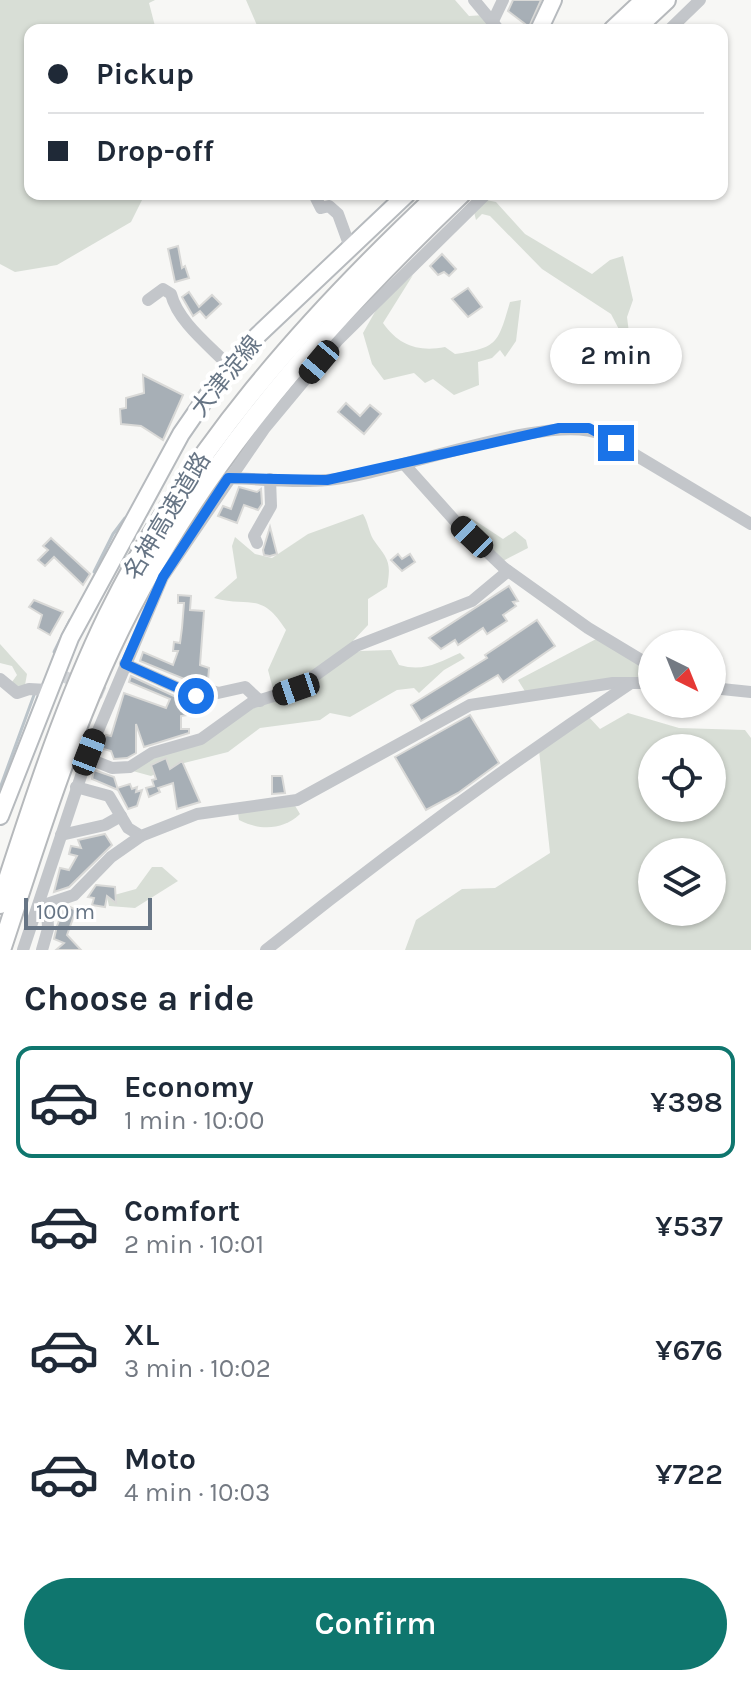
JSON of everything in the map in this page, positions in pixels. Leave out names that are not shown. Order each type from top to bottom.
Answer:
[{"type":"highway","points":[[619,24],[645,0]]},
{"type":"highway","points":[[640,24],[666,0]]},
{"type":"highway","name":"名神高速道路","points":[[0,904],[73,694],[110,612],[156,528],[216,436],[281,355],[327,303],[433,200]]},
{"type":"highway","name":"名神高速道路","points":[[1,950],[87,702],[132,606],[175,529],[230,446],[295,364],[367,285],[455,200]]},
{"type":"main road","points":[[542,24],[553,0]]},
{"type":"main road","name":"大津淀線","points":[[0,816],[47,690],[60,675],[181,434],[230,367],[401,200]]},
{"type":"street","points":[[474,0],[494,24]]},
{"type":"street","points":[[497,24],[503,0]]},
{"type":"street","points":[[675,24],[700,0]]},
{"type":"street","points":[[317,200],[321,208],[329,206],[338,214],[350,247]]},
{"type":"street","points":[[23,950],[42,906],[61,835],[107,695],[125,664],[163,577],[228,478],[338,340],[480,200]]},
{"type":"street","points":[[148,300],[163,289],[171,294],[174,304],[192,327],[230,367]]},
{"type":"street","points":[[228,478],[327,480],[559,428],[589,428],[751,524]]},
{"type":"street","points":[[404,464],[456,522],[508,571],[588,628],[638,658]]},
{"type":"street","points":[[257,543],[254,536],[271,506],[270,479]]},
{"type":"street","points":[[87,758],[112,768],[130,767],[152,753],[201,739],[241,709],[296,689],[356,646],[472,601],[508,571]]},
{"type":"street","points":[[125,664],[196,696],[203,703]]},
{"type":"street","points":[[0,679],[17,693],[29,689],[47,690]]},
{"type":"street","points":[[266,950],[386,855],[530,750],[631,683]]},
{"type":"street","points":[[42,906],[82,889],[101,865],[141,836],[197,814],[297,800],[470,705],[638,683]]},
{"type":"street","points":[[209,690],[218,693],[245,687],[260,701]]},
{"type":"street","points":[[726,689],[751,692]]},
{"type":"street","points":[[76,787],[109,796],[128,828],[141,836]]},
{"type":"street","points":[[61,835],[105,825],[121,816]]},
{"type":"street","points":[[42,906],[48,929],[42,950]]},
{"type":"shaded area","points":[[0,0],[155,0],[149,3],[154,24],[24,24],[24,200],[142,200],[131,222],[57,265],[15,272],[0,264]]},
{"type":"shaded area","points":[[246,0],[455,0],[469,16],[485,15],[492,24],[256,24]]},
{"type":"shaded area","points":[[486,200],[496,202],[525,234],[592,274],[610,260],[623,256],[633,300],[627,317],[630,341],[624,339],[611,314],[542,269],[490,216],[482,214],[476,220],[474,212]]},
{"type":"shaded area","points":[[413,275],[383,323],[403,342],[418,348],[445,347],[455,354],[488,346],[499,335],[510,302],[521,300],[516,341],[505,357],[500,350],[492,358],[478,362],[479,385],[454,395],[433,379],[425,383],[414,373],[384,380],[372,364],[363,333],[380,303]]},
{"type":"shaded area","points":[[363,514],[373,539],[387,560],[387,587],[368,599],[368,625],[336,659],[360,651],[391,650],[399,665],[416,667],[460,653],[465,658],[444,670],[419,693],[414,688],[397,690],[350,717],[330,713],[320,720],[260,728],[228,752],[176,765],[151,776],[129,770],[150,757],[197,743],[222,721],[267,701],[273,689],[268,670],[286,630],[262,605],[214,598],[237,578],[232,546],[235,537],[255,554],[272,558],[308,534]]},
{"type":"shaded area","points":[[468,516],[503,539],[515,531],[526,540],[528,548],[501,562],[460,521]]},
{"type":"shaded area","points":[[598,638],[638,664],[638,680],[526,693],[518,680]]},
{"type":"shaded area","points":[[0,644],[27,674],[25,685],[17,688],[12,682],[17,675],[12,666],[0,663]]},
{"type":"shaded area","points":[[628,713],[679,728],[745,730],[751,738],[751,950],[405,950],[416,920],[462,889],[495,888],[550,853],[539,750],[588,716],[600,729]]},
{"type":"shaded area","points":[[294,804],[300,814],[279,826],[255,826],[239,820],[238,813]]},
{"type":"shaded area","points":[[152,867],[162,867],[178,881],[135,908],[109,906],[107,897],[136,889]]},
{"type":"building","points":[[513,0],[541,0],[530,24],[525,24],[508,11]]},
{"type":"building","points":[[178,246],[182,268],[185,266],[189,278],[175,282],[168,249]]},
{"type":"building","points":[[442,254],[456,269],[449,276],[444,272],[438,275],[430,266]]},
{"type":"building","points":[[468,288],[482,307],[468,317],[452,299]]},
{"type":"building","points":[[189,292],[199,307],[212,295],[221,304],[206,318],[200,311],[193,316],[182,297]]},
{"type":"building","points":[[143,375],[183,395],[163,440],[141,426],[121,424],[120,409],[126,408],[126,398],[144,393]]},
{"type":"building","points":[[346,403],[360,416],[370,405],[381,414],[364,434],[338,412]]},
{"type":"building","points":[[239,487],[257,492],[261,489],[262,504],[258,510],[244,505],[237,523],[218,516],[223,506],[231,509]]},
{"type":"building","points":[[270,527],[277,554],[270,556],[264,555],[263,550]]},
{"type":"building","points":[[51,538],[90,574],[83,585],[54,557],[45,566],[38,560],[48,550],[43,546]]},
{"type":"building","points":[[398,554],[402,559],[410,554],[415,562],[402,571],[391,560]]},
{"type":"building","points":[[509,586],[518,601],[513,602],[516,606],[503,615],[507,621],[487,634],[483,628],[458,645],[455,640],[441,649],[429,638]]},
{"type":"building","points":[[178,595],[191,596],[190,610],[204,611],[200,665],[209,668],[208,681],[200,681],[199,685],[140,661],[143,652],[173,665],[178,651],[173,651],[174,642],[180,643],[184,603],[178,603]]},
{"type":"building","points":[[34,600],[63,612],[50,635],[38,628],[42,615],[29,607]]},
{"type":"building","points":[[537,620],[555,646],[503,682],[498,675],[421,721],[411,705],[487,658],[485,655]]},
{"type":"building","points":[[131,676],[187,702],[188,715],[181,716],[181,729],[189,729],[189,733],[144,747],[136,724],[136,753],[127,758],[114,759],[111,751],[100,748],[106,735],[111,736],[124,693],[166,708],[170,699],[129,682]]},
{"type":"building","points":[[470,715],[499,763],[458,793],[426,810],[395,757]]},
{"type":"building","points":[[166,758],[170,769],[182,761],[200,802],[177,809],[173,783],[158,788],[160,792],[149,797],[146,788],[154,786],[152,780],[156,779],[151,765]]},
{"type":"building","points":[[94,770],[114,777],[118,790],[92,779]]},
{"type":"building","points":[[272,776],[282,776],[285,793],[272,794]]},
{"type":"building","points":[[130,784],[132,789],[137,787],[136,792],[142,790],[137,806],[128,809],[117,788]]},
{"type":"building","points":[[105,834],[112,845],[69,887],[54,892],[60,868],[69,870],[77,856],[69,854],[71,846],[81,848],[78,840]]},
{"type":"building","points":[[96,885],[115,887],[116,903],[107,896],[105,907],[92,905],[94,898],[88,897]]},
{"type":"building","points":[[68,906],[76,910],[67,935],[81,950],[56,950],[64,943],[54,939],[64,908]]},
{"type":"waterway","points":[[94,572],[113,534],[125,518]]},
{"type":"waterway","points":[[54,652],[70,620]]},
{"type":"waterway","points":[[0,788],[34,695]]},
{"type":"tunnel","points":[[65,677],[104,693]]},
{"type":"route","points":[[196,696],[125,664],[163,577],[228,478],[327,480],[576,426],[589,428],[616,443]]}]
